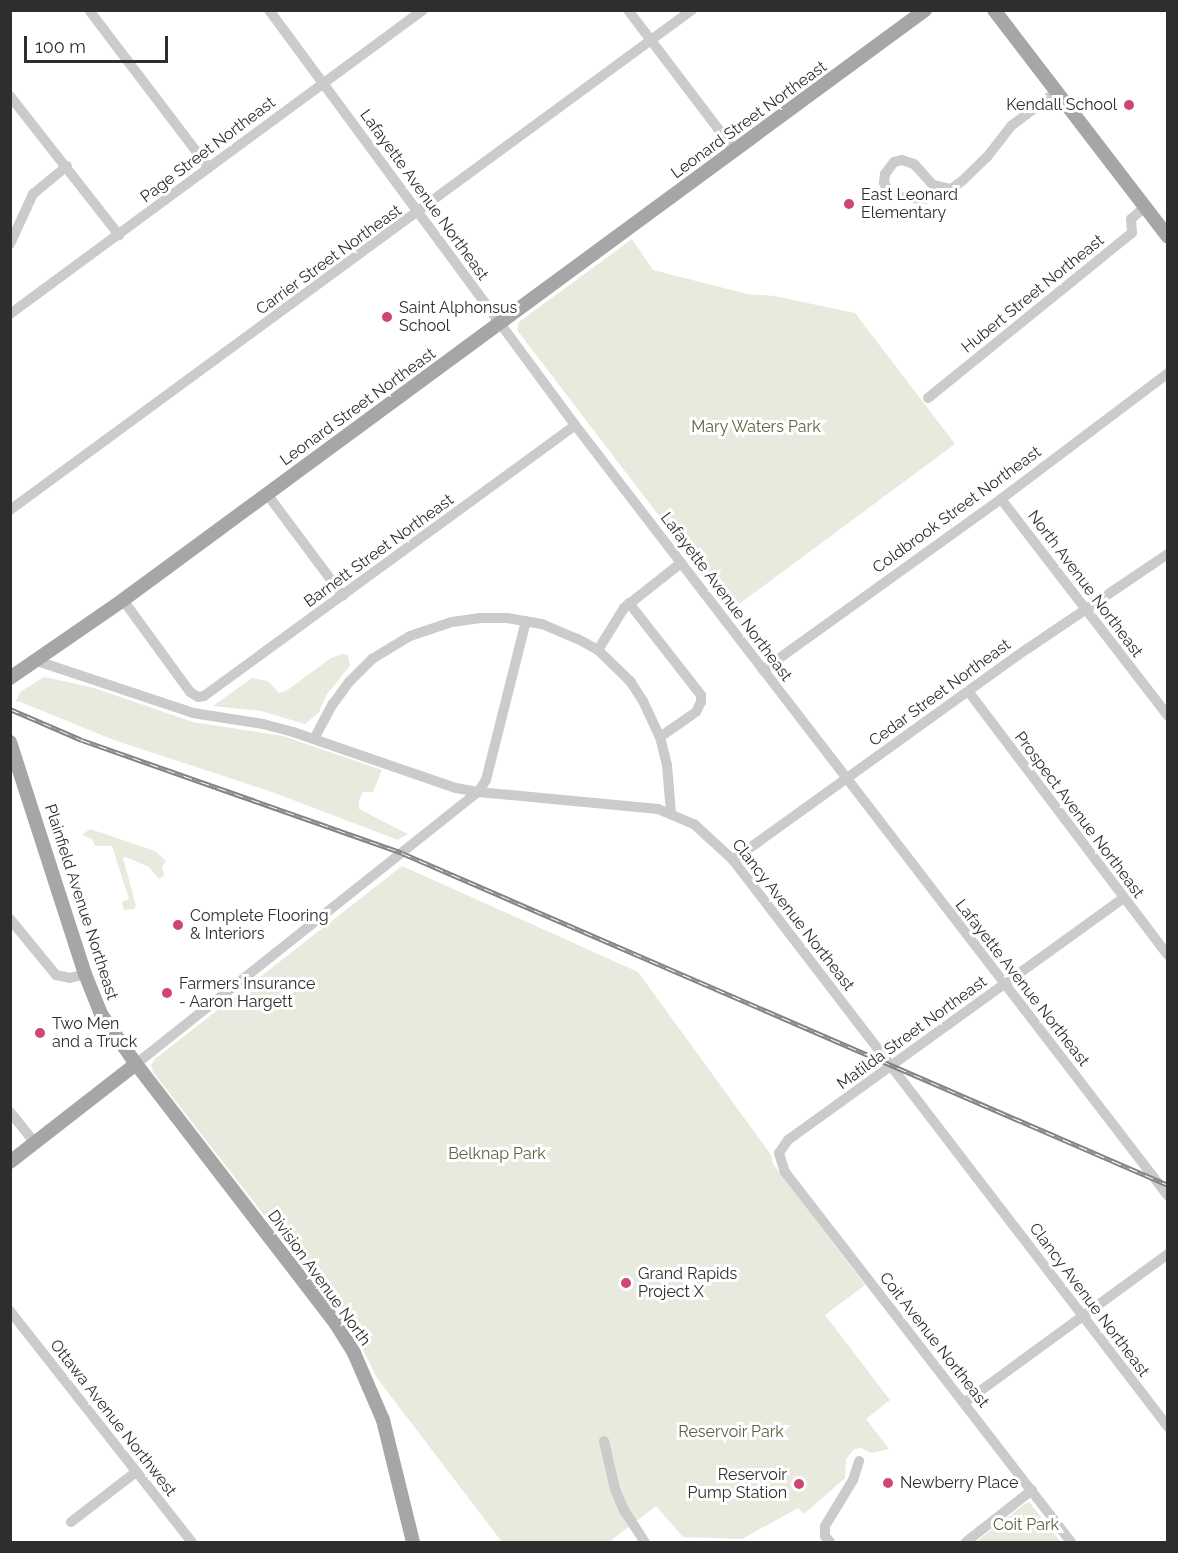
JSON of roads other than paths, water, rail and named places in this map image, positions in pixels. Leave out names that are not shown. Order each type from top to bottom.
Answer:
[{"type":"main road","name":"Leonard Street Northeast","points":[[10,678],[37,662],[123,600],[925,10]]},
{"type":"main road","points":[[994,10],[1167,237]]},
{"type":"main road","name":"Plainfield Avenue Northeast","points":[[10,742],[85,974],[101,1014],[136,1064]]},
{"type":"main road","points":[[10,1162],[136,1064]]},
{"type":"main road","name":"Division Avenue North","points":[[136,1064],[336,1324],[354,1353],[383,1420],[413,1542]]},
{"type":"street","points":[[89,10],[209,168]]},
{"type":"street","name":"Lafayette Avenue Northeast","points":[[269,10],[575,425],[1167,1196]]},
{"type":"street","name":"Page Street Northeast","points":[[10,314],[423,10]]},
{"type":"street","points":[[628,10],[735,151]]},
{"type":"street","name":"Carrier Street Northeast","points":[[10,510],[692,10]]},
{"type":"street","points":[[951,189],[933,184],[914,164],[902,160],[894,162],[885,174],[884,183],[889,191],[908,199],[924,199],[951,189],[987,157],[1011,126],[1056,92]]},
{"type":"street","points":[[12,102],[67,166],[119,235]]},
{"type":"street","points":[[10,244],[33,194],[67,166]]},
{"type":"street","name":"Hubert Street Northeast","points":[[928,398],[1132,233],[1131,219],[1145,207]]},
{"type":"street","name":"Coldbrook Street Northeast","points":[[763,670],[1001,499],[1167,373]]},
{"type":"street","name":"Barnett Street Northeast","points":[[123,600],[190,692],[198,697],[212,691],[575,425]]},
{"type":"street","points":[[267,494],[343,596]]},
{"type":"street","name":"North Avenue Northeast","points":[[1001,499],[1167,716]]},
{"type":"street","name":"Cedar Street Northeast","points":[[733,860],[968,691],[1167,554]]},
{"type":"street","points":[[598,650],[629,603],[681,563]]},
{"type":"street","points":[[629,603],[700,695],[701,702],[696,712],[660,737]]},
{"type":"street","points":[[314,739],[333,704],[349,682],[372,660],[397,643],[424,631],[465,620],[493,618],[526,621],[558,629],[598,650],[630,681],[643,701],[660,737],[667,765],[671,813]]},
{"type":"street","points":[[136,1064],[478,792],[486,780],[526,621]]},
{"type":"street","name":"Clancy Avenue Northeast","points":[[37,662],[194,714],[264,724],[314,739],[456,788],[658,809],[682,817],[705,832],[733,860],[1167,1427]]},
{"type":"street","name":"Prospect Avenue Northeast","points":[[968,691],[1167,955]]},
{"type":"street","name":"Matilda Street Northeast","points":[[779,1153],[788,1140],[1124,898]]},
{"type":"street","points":[[10,919],[56,975],[70,978],[85,974]]},
{"type":"street","points":[[10,1112],[35,1143]]},
{"type":"street","name":"Coit Avenue Northeast","points":[[779,1153],[785,1172],[1071,1542]]},
{"type":"street","points":[[965,1402],[1167,1254]]},
{"type":"street","name":"Ottawa Avenue Northwest","points":[[10,1311],[192,1542]]},
{"type":"street","points":[[604,1441],[615,1490],[624,1510],[645,1542]]},
{"type":"street","points":[[827,1539],[827,1521],[853,1480],[859,1461]]},
{"type":"street","points":[[71,1522],[136,1472]]},
{"type":"street","points":[[966,1542],[1032,1490]]},
{"type":"railway","points":[[10,709],[82,740],[402,853],[1168,1185]]},
{"type":"place","name":"Kendall School","points":[[1129,105]]},
{"type":"place","name":"East Leonard Elementary","points":[[849,204]]},
{"type":"place","name":"Saint Alphonsus School","points":[[387,317]]},
{"type":"place","name":"Complete Flooring & Interiors","points":[[178,925]]},
{"type":"place","name":"Farmers Insurance - Aaron Hargett","points":[[167,993]]},
{"type":"place","name":"Two Men and a Truck","points":[[40,1033]]},
{"type":"place","name":"Grand Rapids Project X","points":[[626,1283]]},
{"type":"place","name":"Newberry Place","points":[[888,1483]]},
{"type":"place","name":"Reservoir Pump Station","points":[[799,1484]]},
{"type":"park label","name":"Mary Waters Park","points":[[756,427]]},
{"type":"park label","name":"Belknap Park","points":[[497,1154]]},
{"type":"park label","name":"Reservoir Park","points":[[731,1432]]},
{"type":"park label","name":"Coit Park","points":[[1026,1525]]}]
